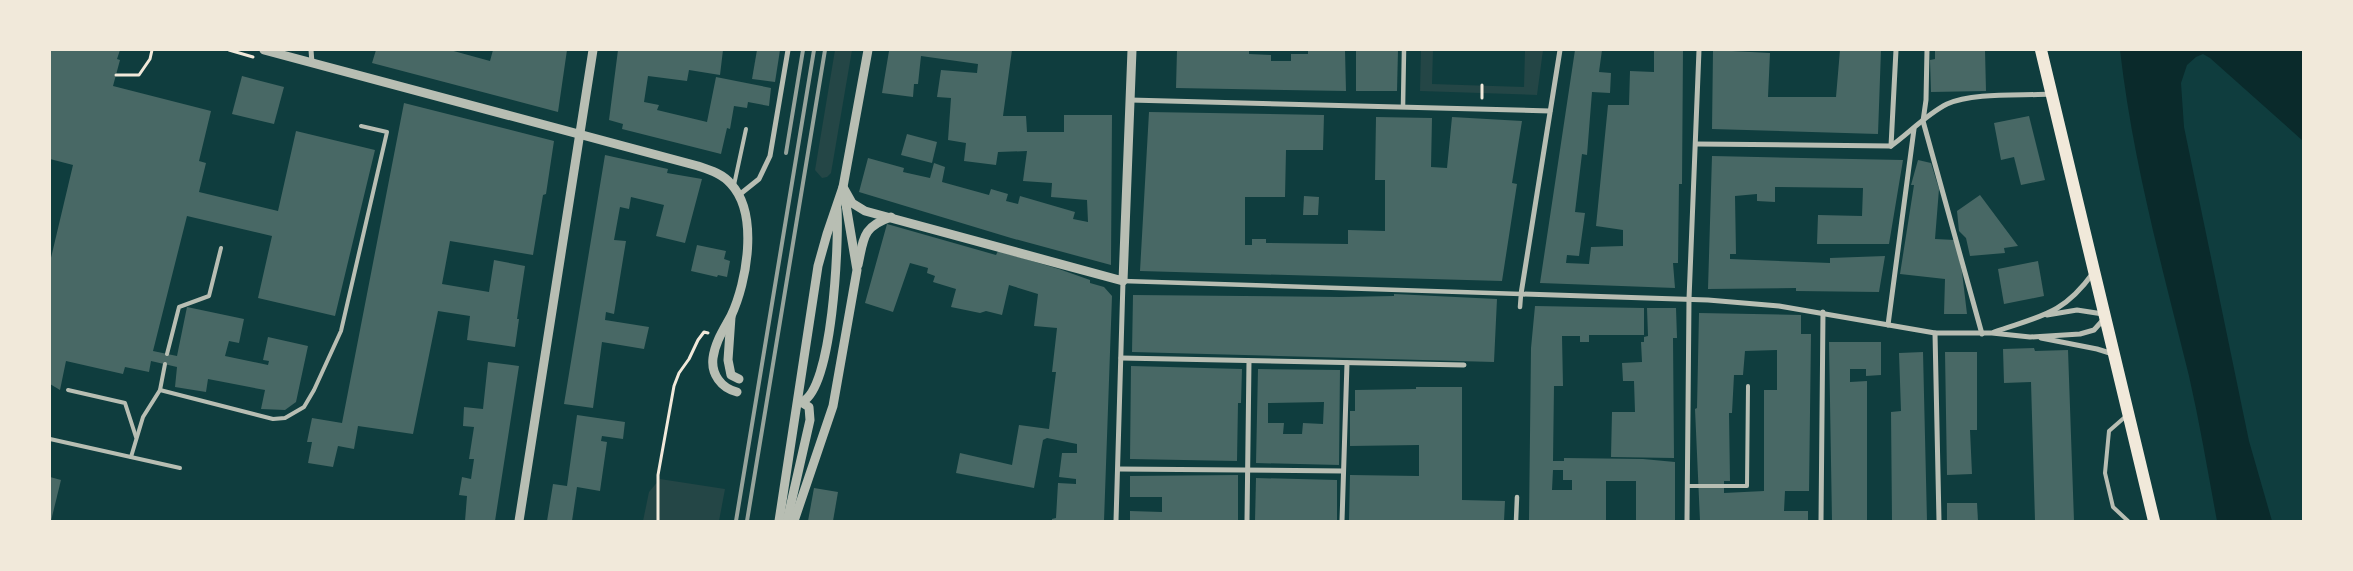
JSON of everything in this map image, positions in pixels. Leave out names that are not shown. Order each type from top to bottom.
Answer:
[{"type":"main road","points":[[2041,50],[2154,521]]},
{"type":"street","points":[[264,50],[705,168],[724,177],[737,191],[747,220],[748,246],[742,281],[731,315],[718,339],[713,364],[719,380],[725,387],[736,392]]},
{"type":"street","points":[[311,50],[312,63]]},
{"type":"street","points":[[519,521],[593,50]]},
{"type":"street","points":[[737,191],[759,179],[770,156],[788,50]]},
{"type":"street","points":[[779,521],[818,266],[826,234],[843,187],[868,50]]},
{"type":"street","points":[[1116,521],[1132,50]]},
{"type":"street","points":[[1403,106],[1404,50]]},
{"type":"street","points":[[1520,307],[1560,50]]},
{"type":"street","points":[[1687,521],[1689,299],[1699,50]]},
{"type":"street","points":[[1891,146],[1896,50]]},
{"type":"street","points":[[1927,50],[1926,100],[1923,121],[1982,334]]},
{"type":"street","points":[[1696,144],[1891,146],[1938,110],[1954,101],[1998,96],[2052,94]]},
{"type":"street","points":[[1130,100],[1550,111]]},
{"type":"street","points":[[1888,325],[1914,129]]},
{"type":"street","points":[[843,187],[855,206],[865,211],[891,216],[1123,280],[1689,299],[1823,312],[1935,334],[1992,333],[2030,337],[2089,347],[2114,355]]},
{"type":"street","points":[[843,187],[857,270]]},
{"type":"street","points":[[787,521],[810,420],[809,408],[801,402],[814,393],[821,374],[837,266],[837,206]]},
{"type":"street","points":[[794,521],[833,406],[857,270],[866,233],[875,223],[891,216]]},
{"type":"street","points":[[2047,315],[2073,299],[2095,271]]},
{"type":"street","points":[[1992,333],[2047,315],[2077,310],[2105,315],[2100,324],[2091,331],[2080,334],[2030,337]]},
{"type":"street","points":[[1821,521],[1823,312]]},
{"type":"street","points":[[731,315],[728,365],[732,375],[739,379]]},
{"type":"street","points":[[1935,334],[1939,521]]},
{"type":"street","points":[[1121,358],[1464,366]]},
{"type":"street","points":[[1247,521],[1249,361]]},
{"type":"street","points":[[1342,521],[1347,363]]},
{"type":"street","points":[[804,390],[810,387],[821,374]]},
{"type":"street","points":[[1118,469],[1343,471]]},
{"type":"street","points":[[1516,521],[1517,497]]},
{"type":"lane","points":[[160,390],[273,419],[285,418],[304,407],[314,390],[341,331],[387,132],[361,126]]},
{"type":"lane","points":[[737,191],[746,129]]},
{"type":"lane","points":[[168,354],[179,307],[209,296],[221,248]]},
{"type":"lane","points":[[131,457],[143,417],[160,390],[166,364]]},
{"type":"lane","points":[[1687,486],[1747,486],[1748,386]]},
{"type":"lane","points":[[68,390],[125,403],[136,437]]},
{"type":"lane","points":[[2128,521],[2113,507],[2105,472],[2108,431],[2129,414]]},
{"type":"lane","points":[[50,439],[180,468]]},
{"type":"path","points":[[116,75],[139,75],[150,59],[152,50]]},
{"type":"path","points":[[658,521],[658,475],[674,386],[698,340],[704,332],[709,333]]},
{"type":"shaded area","points":[[835,50],[852,50],[831,173],[827,177],[822,178],[815,170]]},
{"type":"shaded area","points":[[1421,50],[1433,50],[1432,84],[1524,87],[1525,50],[1543,50],[1537,95],[1420,91]]},
{"type":"shaded area","points":[[2120,50],[2303,50],[2303,141],[2210,58],[2203,54],[2187,65],[2181,83],[2184,127],[2249,441],[2272,521],[2217,521],[2193,394],[2140,174]]},
{"type":"shaded area","points":[[660,479],[725,489],[719,521],[643,521],[649,492]]},
{"type":"building","points":[[50,50],[120,50],[117,59],[120,60],[113,86],[211,111],[199,161],[206,163],[199,192],[278,211],[296,131],[375,150],[335,316],[258,298],[272,236],[187,216],[153,351],[177,356],[187,307],[244,319],[239,343],[229,341],[225,356],[268,365],[269,361],[263,360],[268,337],[308,346],[296,402],[285,410],[261,409],[265,390],[208,379],[206,392],[175,387],[177,367],[151,361],[149,372],[125,367],[123,374],[66,361],[60,390],[50,384],[50,262],[73,165],[50,159]]},
{"type":"building","points":[[376,50],[450,50],[490,61],[493,50],[567,50],[558,112],[372,63]]},
{"type":"building","points":[[618,50],[723,50],[720,75],[689,70],[687,81],[648,76],[644,102],[659,105],[657,110],[707,122],[716,77],[771,88],[769,106],[748,102],[747,108],[734,106],[730,129],[727,128],[721,154],[622,129],[623,124],[609,120]]},
{"type":"building","points":[[757,50],[780,50],[775,82],[752,79]]},
{"type":"building","points":[[1012,50],[1003,116],[1026,116],[1027,132],[1064,132],[1064,115],[1112,115],[1111,265],[1011,238],[859,192],[868,158],[904,168],[903,172],[930,178],[934,163],[945,167],[942,182],[989,195],[991,189],[1008,194],[1006,201],[1018,204],[1020,196],[1075,212],[1073,219],[1088,222],[1087,200],[1051,197],[1052,183],[1023,181],[1027,151],[998,152],[996,165],[964,161],[966,143],[948,140],[951,98],[937,97],[941,70],[977,73],[978,64],[921,56],[918,84],[914,84],[913,97],[882,93],[889,51]]},
{"type":"building","points":[[1177,50],[1249,50],[1249,54],[1271,55],[1271,61],[1291,61],[1291,54],[1308,54],[1308,50],[1345,50],[1346,91],[1176,88]]},
{"type":"building","points":[[1356,50],[1398,50],[1397,91],[1356,91]]},
{"type":"building","points":[[1575,50],[1602,50],[1599,72],[1611,73],[1610,93],[1592,92],[1587,155],[1582,154],[1575,212],[1585,213],[1579,256],[1567,255],[1566,263],[1589,264],[1591,247],[1623,246],[1623,230],[1596,226],[1608,105],[1629,105],[1630,71],[1654,72],[1654,50],[1683,50],[1682,184],[1679,184],[1678,263],[1673,263],[1675,288],[1540,283]]},
{"type":"building","points":[[1713,50],[1770,53],[1768,97],[1836,97],[1840,50],[1881,50],[1878,134],[1712,129]]},
{"type":"building","points":[[1935,50],[1985,50],[1986,91],[1931,92],[1930,60],[1935,59]]},
{"type":"building","points":[[242,76],[284,87],[274,124],[232,114]]},
{"type":"building","points":[[404,103],[554,141],[546,194],[543,195],[533,255],[450,241],[442,284],[489,292],[494,260],[525,266],[515,347],[467,340],[470,316],[438,311],[413,434],[358,426],[354,449],[338,446],[333,467],[308,463],[312,442],[307,442],[312,418],[342,423]]},
{"type":"building","points":[[1149,112],[1324,115],[1323,150],[1286,150],[1285,197],[1245,197],[1245,245],[1252,245],[1252,239],[1266,239],[1266,243],[1348,244],[1348,230],[1385,231],[1385,180],[1375,180],[1376,117],[1432,118],[1431,167],[1447,168],[1452,117],[1522,121],[1512,183],[1517,184],[1502,281],[1140,271]]},
{"type":"building","points":[[2029,116],[2045,180],[2021,185],[2014,157],[2001,160],[1994,123]]},
{"type":"building","points":[[907,134],[937,142],[932,163],[901,155]]},
{"type":"building","points":[[605,155],[668,169],[667,173],[702,179],[685,243],[656,236],[664,205],[631,197],[629,209],[620,207],[614,240],[626,241],[614,314],[606,312],[605,320],[649,327],[644,349],[602,342],[593,408],[564,404]]},
{"type":"building","points":[[1712,156],[1903,160],[1889,244],[1817,244],[1818,215],[1862,216],[1863,188],[1775,187],[1775,202],[1757,201],[1757,194],[1735,196],[1736,254],[1730,254],[1730,259],[1830,263],[1830,258],[1885,256],[1879,292],[1796,291],[1796,288],[1708,289]]},
{"type":"building","points":[[1918,160],[1931,163],[1939,189],[1935,239],[1955,240],[1962,272],[1967,314],[1944,314],[1945,279],[1900,274],[1914,185],[1911,185]]},
{"type":"building","points":[[1980,195],[2018,246],[2004,248],[2005,253],[1970,256],[1966,238],[1959,231],[1957,211]]},
{"type":"building","points":[[1304,196],[1319,197],[1318,215],[1303,215]]},
{"type":"building","points":[[887,224],[996,255],[998,251],[1059,269],[1104,287],[1112,296],[1104,521],[1052,521],[1052,519],[1056,518],[1058,483],[1076,484],[1076,479],[1059,477],[1062,453],[1077,453],[1077,444],[1047,438],[1043,440],[1034,488],[956,473],[960,453],[1012,465],[1019,425],[1049,429],[1056,372],[1052,372],[1057,328],[1034,326],[1038,294],[1009,285],[1002,315],[951,307],[956,289],[933,282],[935,276],[927,273],[928,268],[910,263],[893,312],[865,303]]},
{"type":"building","points":[[697,245],[726,251],[724,259],[730,261],[727,277],[718,275],[717,277],[691,271]]},
{"type":"building","points":[[2038,261],[2044,296],[2004,304],[1998,269]]},
{"type":"building","points":[[1394,294],[1497,299],[1494,362],[1132,352],[1133,295],[1341,297],[1394,296]]},
{"type":"building","points":[[1535,306],[1644,308],[1644,335],[1589,335],[1589,342],[1580,342],[1580,336],[1562,336],[1563,386],[1554,386],[1553,461],[1564,461],[1564,458],[1643,459],[1675,462],[1675,521],[1636,521],[1636,481],[1606,481],[1606,521],[1529,521],[1531,348]],"holes":[[[1553,470],[1563,470],[1563,480],[1572,480],[1572,490],[1552,490]]]},
{"type":"building","points":[[1647,308],[1676,308],[1677,338],[1673,338],[1674,458],[1611,457],[1612,412],[1635,412],[1634,381],[1623,381],[1622,363],[1642,362],[1641,342],[1644,342],[1644,337],[1648,336]]},
{"type":"building","points":[[1699,313],[1801,315],[1801,334],[1811,334],[1809,491],[1785,491],[1784,511],[1808,511],[1808,521],[1700,521],[1695,409],[1697,408]],"holes":[[[1777,350],[1777,390],[1764,390],[1764,491],[1724,493],[1724,481],[1730,481],[1729,413],[1732,413],[1734,375],[1743,375],[1745,351]]]},
{"type":"building","points":[[1829,342],[1881,342],[1881,375],[1866,376],[1866,369],[1850,369],[1850,382],[1867,381],[1867,521],[1832,521]]},
{"type":"building","points":[[2034,348],[2035,351],[2068,350],[2074,521],[2035,521],[2031,382],[2004,383],[2003,349]]},
{"type":"building","points":[[1923,352],[1927,521],[1892,521],[1891,412],[1901,411],[1899,353]]},
{"type":"building","points":[[1945,352],[1977,352],[1977,430],[1970,430],[1972,474],[1947,475]]},
{"type":"building","points":[[488,362],[519,366],[495,521],[465,521],[467,496],[459,495],[462,477],[471,479],[474,459],[469,459],[474,427],[463,426],[464,407],[483,409]]},
{"type":"building","points":[[1131,366],[1242,369],[1241,403],[1238,403],[1237,461],[1130,459]]},
{"type":"building","points":[[1258,369],[1340,370],[1339,465],[1256,463]],"holes":[[[1324,402],[1323,424],[1303,423],[1302,434],[1283,434],[1284,423],[1268,423],[1268,403]]]},
{"type":"building","points":[[1416,387],[1462,387],[1462,500],[1505,501],[1504,521],[1349,521],[1350,475],[1419,476],[1419,445],[1350,446],[1350,411],[1355,411],[1355,390],[1416,389]]},
{"type":"building","points":[[577,415],[625,422],[623,439],[602,436],[601,441],[607,442],[600,491],[577,487],[572,521],[547,521],[553,484],[567,486]]},
{"type":"building","points":[[1238,475],[1238,521],[1130,521],[1130,511],[1162,512],[1162,497],[1130,497],[1130,476]]},
{"type":"building","points":[[50,477],[61,480],[51,521],[50,521]]},
{"type":"building","points":[[1256,478],[1337,480],[1337,521],[1255,521]]},
{"type":"building","points":[[814,488],[838,492],[833,521],[808,521]]},
{"type":"building","points":[[1947,503],[1977,503],[1978,521],[1947,521]]},
{"type":"railway","points":[[786,153],[803,50]]},
{"type":"railway","points":[[736,521],[814,50]]},
{"type":"railway","points":[[747,521],[825,50]]}]
